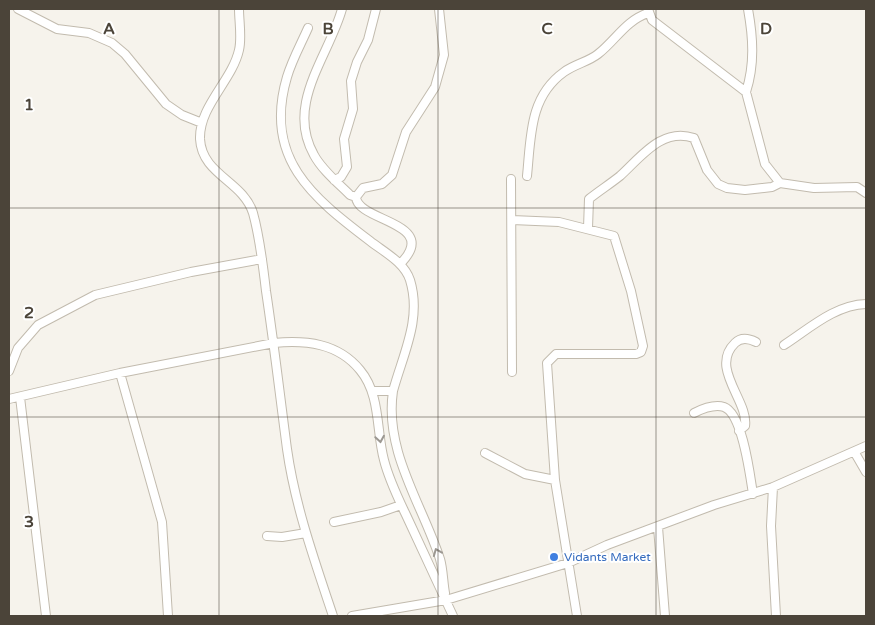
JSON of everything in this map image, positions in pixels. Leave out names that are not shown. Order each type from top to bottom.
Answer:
[{"type":"street","points":[[18,9],[57,29],[90,33],[112,43],[125,54],[166,104],[202,123]]},
{"type":"street","points":[[239,9],[240,49],[230,74],[202,123],[200,140],[205,160],[221,177],[242,192],[252,212],[262,259],[287,451],[306,533],[333,616]]},
{"type":"street","points":[[342,9],[310,83],[306,102],[306,135],[317,160],[334,180],[352,196],[356,197]]},
{"type":"street","points":[[334,180],[341,177],[347,167],[344,139],[353,109],[351,81],[357,62],[368,40],[376,9]]},
{"type":"street","points":[[356,197],[363,188],[382,184],[392,175],[406,132],[435,87],[444,55],[439,9]]},
{"type":"street","points":[[748,9],[753,47],[752,72],[746,92],[765,164],[780,183]]},
{"type":"street","points":[[527,176],[534,113],[546,88],[568,69],[600,53],[631,21],[648,11],[652,20],[746,92]]},
{"type":"street","points":[[308,28],[288,76],[281,105],[283,130],[291,164],[318,200],[400,264],[410,280],[414,303],[413,328],[393,391],[391,404],[396,449],[440,560],[446,600]]},
{"type":"street","points":[[588,228],[589,199],[620,176],[662,139],[689,136],[696,140],[707,170],[718,184],[727,188],[745,190],[772,187],[780,183],[814,188],[857,187],[866,194]]},
{"type":"street","points":[[511,179],[512,372]]},
{"type":"street","points":[[356,197],[358,206],[396,224],[407,233],[410,241],[410,251],[400,264]]},
{"type":"street","points":[[512,220],[560,222],[611,234],[616,239],[633,299],[643,348],[636,354],[556,354],[548,360],[546,367],[555,480],[577,616]]},
{"type":"street","points":[[9,371],[18,348],[38,325],[95,295],[191,272],[262,259]]},
{"type":"street","points":[[784,345],[849,304],[866,304]]},
{"type":"street","points":[[739,431],[745,426],[746,415],[730,384],[727,361],[732,346],[737,341],[745,338],[756,342]]},
{"type":"street","points":[[9,399],[120,372],[274,343],[301,342],[321,344],[335,349],[362,371],[372,391],[384,460],[401,505],[454,616]]},
{"type":"street","points":[[120,372],[162,522],[168,616]]},
{"type":"street","points":[[372,391],[393,391]]},
{"type":"street","points":[[20,397],[46,616]]},
{"type":"street","points":[[694,413],[710,408],[724,407],[734,418],[739,431],[753,494]]},
{"type":"street","points":[[352,616],[446,600],[568,563],[608,545],[714,505],[773,487],[866,446]]},
{"type":"street","points":[[855,452],[866,472]]},
{"type":"street","points":[[485,453],[525,474],[555,480]]},
{"type":"street","points":[[773,487],[771,526],[776,616]]},
{"type":"street","points":[[334,522],[381,512],[401,505]]},
{"type":"street","points":[[658,527],[665,616]]},
{"type":"street","points":[[267,536],[282,538],[306,533]]},
{"type":"place","name":"Vidants Market","points":[[554,557]]}]
